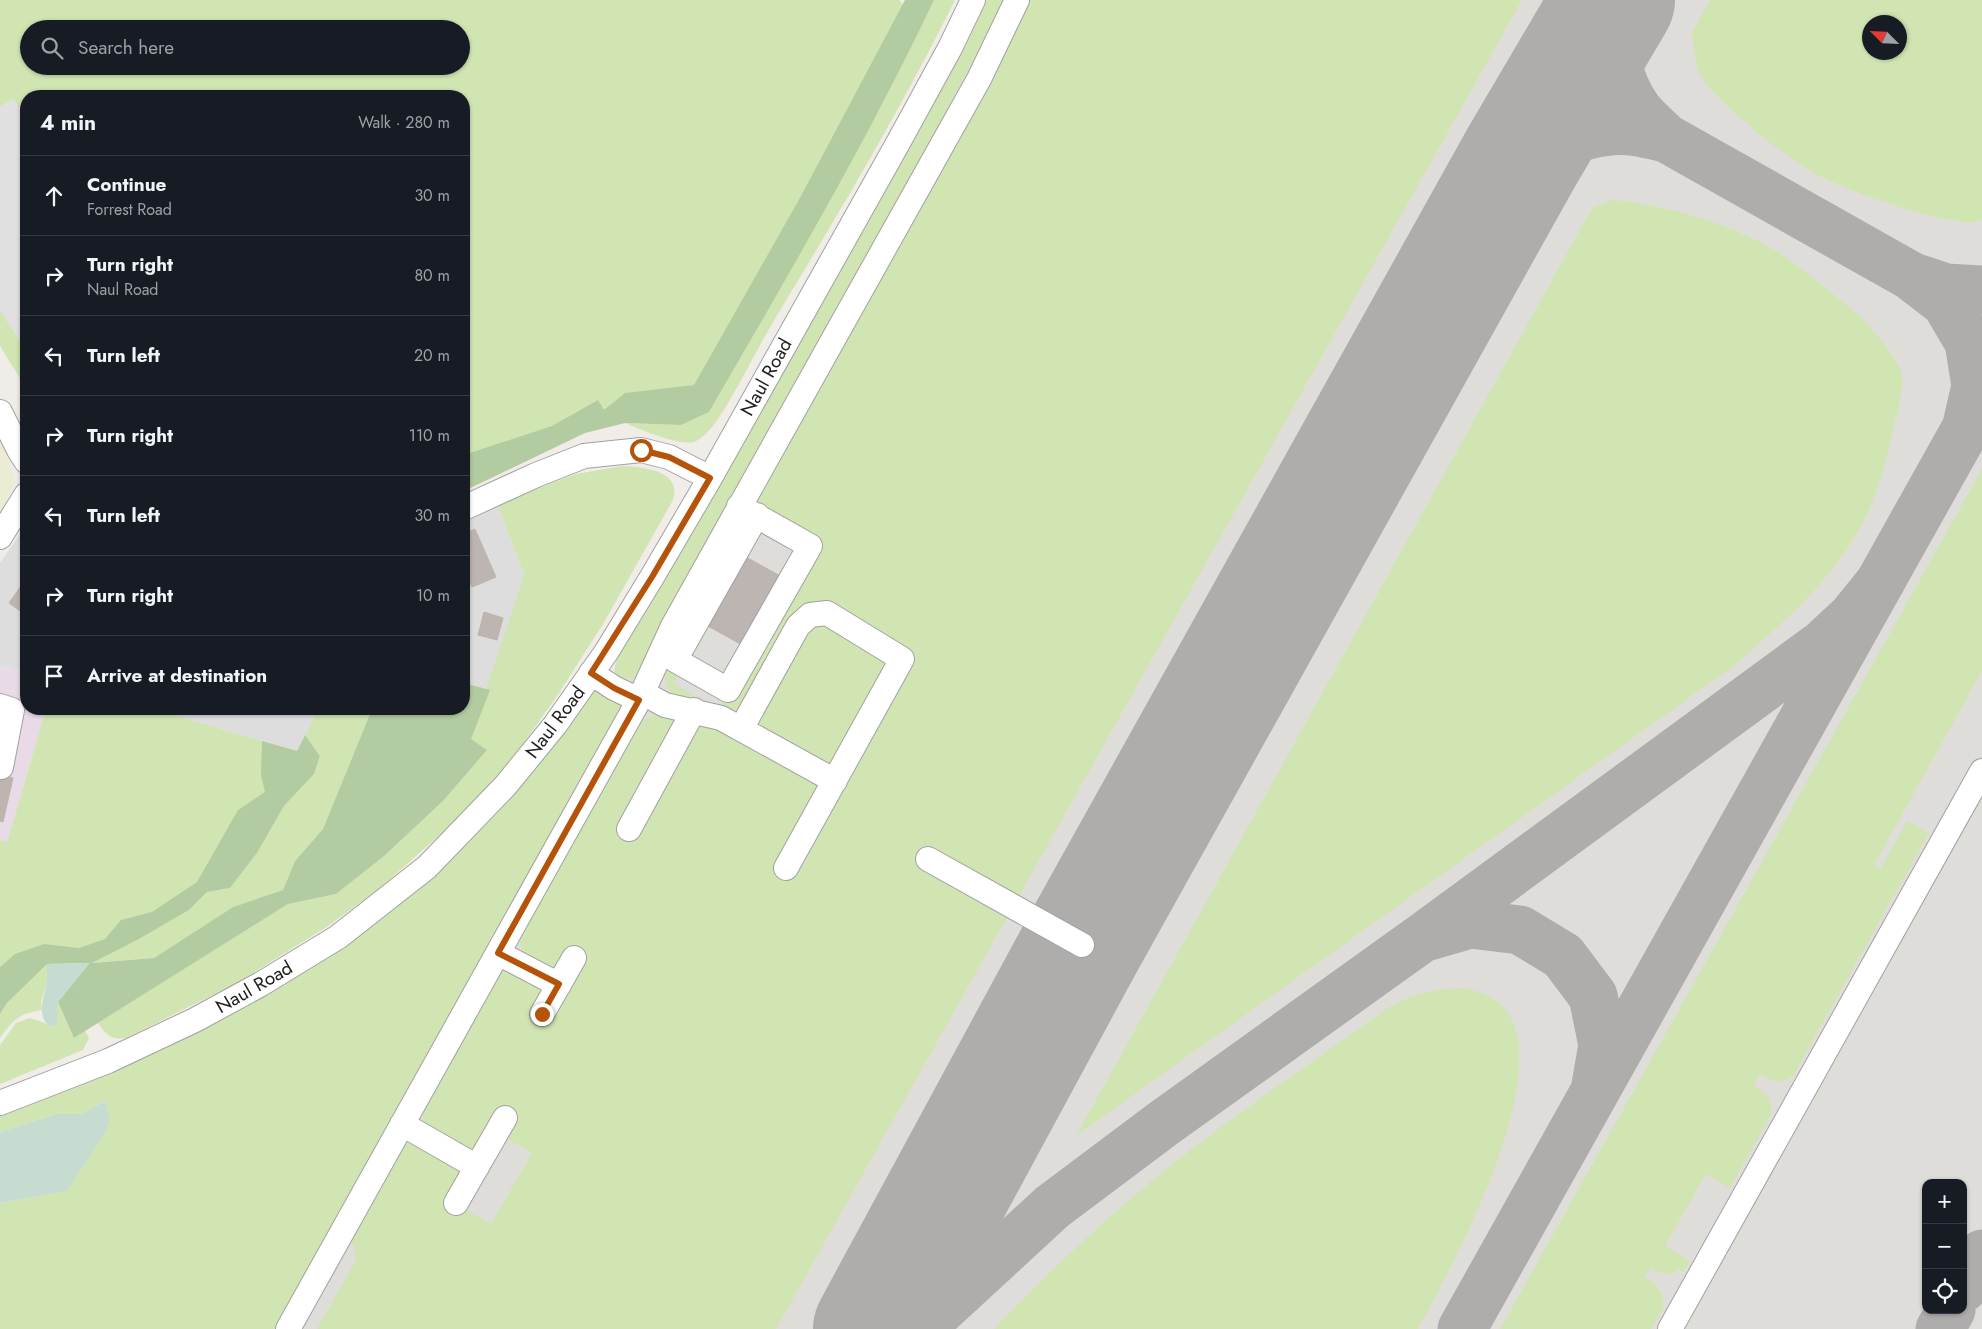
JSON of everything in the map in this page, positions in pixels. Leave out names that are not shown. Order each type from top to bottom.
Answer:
[{"type":"street","name":"Naul Road","points":[[0,1103],[108,1061],[195,1020],[261,984],[338,937],[427,867],[506,785],[555,725],[591,673],[647,585],[710,478],[898,144],[950,48],[973,0]]},
{"type":"street","points":[[748,511],[810,546],[728,690],[675,660],[748,511],[978,79],[1017,0]]},
{"type":"street","points":[[0,412],[20,452]]},
{"type":"street","points":[[470,505],[536,474],[584,456],[641,450],[669,457],[710,478]]},
{"type":"street","points":[[0,537],[20,505]]},
{"type":"street","points":[[288,1329],[641,696],[673,626],[748,511]]},
{"type":"street","points":[[741,729],[798,626],[810,615],[827,613],[902,659],[786,868]]},
{"type":"street","points":[[591,673],[614,688],[665,705],[694,710],[721,718],[835,781]]},
{"type":"street","points":[[0,706],[12,710],[1,767]]},
{"type":"street","points":[[629,829],[694,710]]},
{"type":"street","points":[[1670,1329],[1982,771]]},
{"type":"street","points":[[928,859],[1082,946]]},
{"type":"street","points":[[498,953],[559,984]]},
{"type":"street","points":[[542,1014],[574,958]]},
{"type":"street","points":[[456,1203],[505,1118]]},
{"type":"street","points":[[402,1124],[477,1167]]},
{"type":"shaded area","points":[[997,0],[1982,0],[1982,1329],[251,1329],[555,787],[659,612]]},
{"type":"shaded area","points":[[14,99],[20,108],[20,341],[0,311],[0,106]]},
{"type":"shaded area","points":[[497,503],[524,575],[481,712],[470,708],[470,515]]},
{"type":"shaded area","points":[[20,534],[20,670],[0,665],[0,563]]},
{"type":"shaded area","points":[[0,665],[20,670],[20,715],[44,715],[7,842],[0,840]]},
{"type":"shaded area","points":[[174,715],[315,715],[297,751]]},
{"type":"green space","points":[[0,0],[899,0],[909,11],[696,390],[470,454],[470,90],[20,90],[20,378],[0,346]]},
{"type":"green space","points":[[905,0],[934,0],[854,157],[709,412],[681,425],[625,423],[585,433],[470,488],[470,453],[552,426],[598,400],[604,410],[625,393],[694,385],[801,196]]},
{"type":"green space","points":[[934,0],[955,0],[869,160],[718,419],[701,438],[687,443],[659,436],[625,423],[681,425],[709,412],[854,157]]},
{"type":"green space","points":[[980,0],[1004,0],[937,129],[663,618],[637,679],[620,678],[614,671],[619,649]]},
{"type":"green space","points":[[1028,0],[1522,0],[776,1329],[317,1329],[356,1260],[351,1237],[401,1146],[415,1142],[452,1163],[458,1169],[460,1176],[458,1191],[452,1202],[491,1224],[532,1153],[504,1137],[469,1149],[438,1135],[426,1125],[422,1110],[499,974],[509,967],[554,969],[530,959],[520,945],[519,937],[639,725],[651,716],[667,714],[699,719],[818,784],[820,792],[794,870],[807,861],[809,855],[807,846],[914,654],[832,606],[744,704],[737,709],[726,708],[709,689],[733,700],[822,544],[756,506],[754,501]]},
{"type":"green space","points":[[1710,0],[1982,0],[1982,220],[1968,223],[1918,213],[1866,196],[1814,174],[1766,140],[1729,108],[1705,83],[1697,69],[1691,34]]},
{"type":"green space","points":[[1612,200],[1654,206],[1695,216],[1755,239],[1783,255],[1847,305],[1869,326],[1887,348],[1901,372],[1901,394],[1880,479],[1872,503],[1861,526],[1836,565],[1821,583],[1787,618],[1735,665],[1076,1136],[1592,208]]},
{"type":"green space","points":[[0,438],[16,480],[0,521]]},
{"type":"green space","points":[[622,466],[650,469],[666,476],[672,482],[674,490],[673,500],[603,624],[559,693],[502,770],[452,824],[380,888],[328,926],[237,983],[126,1038],[116,1038],[106,1034],[98,1023],[288,904],[336,894],[383,857],[443,801],[487,750],[470,739],[524,575],[497,503],[576,474]]},
{"type":"green space","points":[[1982,469],[1982,671],[1874,865],[1880,869],[1907,821],[1929,833],[1793,1076],[1791,1075],[1789,1079],[1777,1082],[1759,1075],[1754,1085],[1769,1097],[1772,1108],[1770,1112],[1772,1113],[1730,1188],[1706,1174],[1665,1246],[1690,1261],[1683,1272],[1677,1269],[1674,1274],[1664,1274],[1651,1268],[1645,1277],[1657,1287],[1664,1301],[1661,1305],[1664,1307],[1651,1329],[1500,1329]]},
{"type":"green space","points":[[828,622],[882,654],[887,666],[833,763],[822,761],[755,723],[802,636],[812,626]]},
{"type":"green space","points":[[667,663],[680,671],[673,683],[694,695],[700,701],[670,692],[663,674]]},
{"type":"green space","points":[[470,685],[490,690],[471,739],[487,750],[443,801],[383,857],[336,894],[288,904],[74,1038],[58,1002],[89,963],[47,964],[7,1003],[0,1014],[0,967],[15,954],[44,944],[79,948],[105,939],[121,920],[152,912],[197,882],[238,810],[265,792],[261,775],[262,741],[297,751],[305,735],[320,756],[314,774],[284,806],[257,853],[230,888],[207,892],[189,910],[92,963],[154,958],[233,907],[283,890],[295,861],[323,829],[370,715],[470,715]]},
{"type":"green space","points":[[598,689],[619,701],[621,709],[274,1329],[0,1329],[0,1203],[67,1191],[110,1117],[105,1101],[82,1114],[56,1114],[0,1132],[0,1115],[41,1099],[323,958],[588,695]]},
{"type":"green space","points":[[44,715],[174,715],[297,751],[203,879],[108,943],[0,971],[0,840],[7,842]]},
{"type":"green space","points":[[315,715],[370,715],[323,829],[295,861],[283,890],[233,907],[154,958],[90,963],[139,939],[189,910],[207,892],[230,888],[257,853],[284,806],[314,774],[320,756],[305,735]]},
{"type":"green space","points":[[90,963],[58,1002],[57,1025],[50,1027],[45,1022],[42,1011],[47,981],[47,964]]},
{"type":"green space","points":[[47,964],[47,982],[41,1002],[42,1010],[27,1013],[17,1018],[0,1038],[0,1014],[7,1003]]},
{"type":"green space","points":[[1464,988],[1491,997],[1504,1008],[1517,1037],[1519,1076],[1510,1120],[1475,1217],[1418,1329],[994,1329],[1108,1218],[1177,1160],[1237,1115],[1389,1007],[1408,998],[1425,993],[1443,989]]},
{"type":"green space","points":[[58,1002],[74,1038],[85,1031],[89,1038],[83,1050],[0,1084],[0,1045],[16,1023],[30,1018],[45,1023],[50,1027],[56,1025]]},
{"type":"green space","points":[[105,1101],[110,1117],[105,1133],[67,1191],[0,1203],[0,1132],[56,1114],[82,1114]]},
{"type":"building","points":[[475,529],[496,577],[472,587],[470,583],[470,531]]},
{"type":"building","points":[[744,556],[784,578],[746,647],[706,625]]},
{"type":"building","points":[[20,587],[20,611],[9,603]]},
{"type":"building","points":[[484,612],[503,618],[497,640],[478,635]]},
{"type":"building","points":[[0,775],[13,778],[3,822],[0,821]]},
{"type":"taxiway","points":[[1609,10],[1614,50],[1625,86],[1638,110],[1666,138],[1911,276],[1946,303],[1969,342],[1976,386],[1966,429]]},
{"type":"taxiway","points":[[1521,158],[1575,138],[1603,132],[1632,131],[1666,138]]},
{"type":"taxiway","points":[[1913,277],[1946,288],[1982,290]]},
{"type":"taxiway","points":[[1462,1329],[1982,400]]},
{"type":"taxiway","points":[[923,1329],[936,1314],[1052,1207],[1164,1123],[1422,938],[1823,644],[1852,617],[1881,581]]},
{"type":"taxiway","points":[[1429,936],[1470,924],[1520,930],[1563,956],[1593,996],[1603,1045],[1596,1085]]},
{"type":"taxiway","points":[[1967,1281],[1982,1254]]},
{"type":"taxiway","points":[[1940,1329],[1949,1314]]},
{"type":"runway","points":[[874,1329],[1082,945],[1521,158],[1614,0]]},
{"type":"route","points":[[542,1014],[559,984],[498,953],[639,700],[614,688],[591,673],[607,651],[710,478],[669,457],[641,450]]}]
